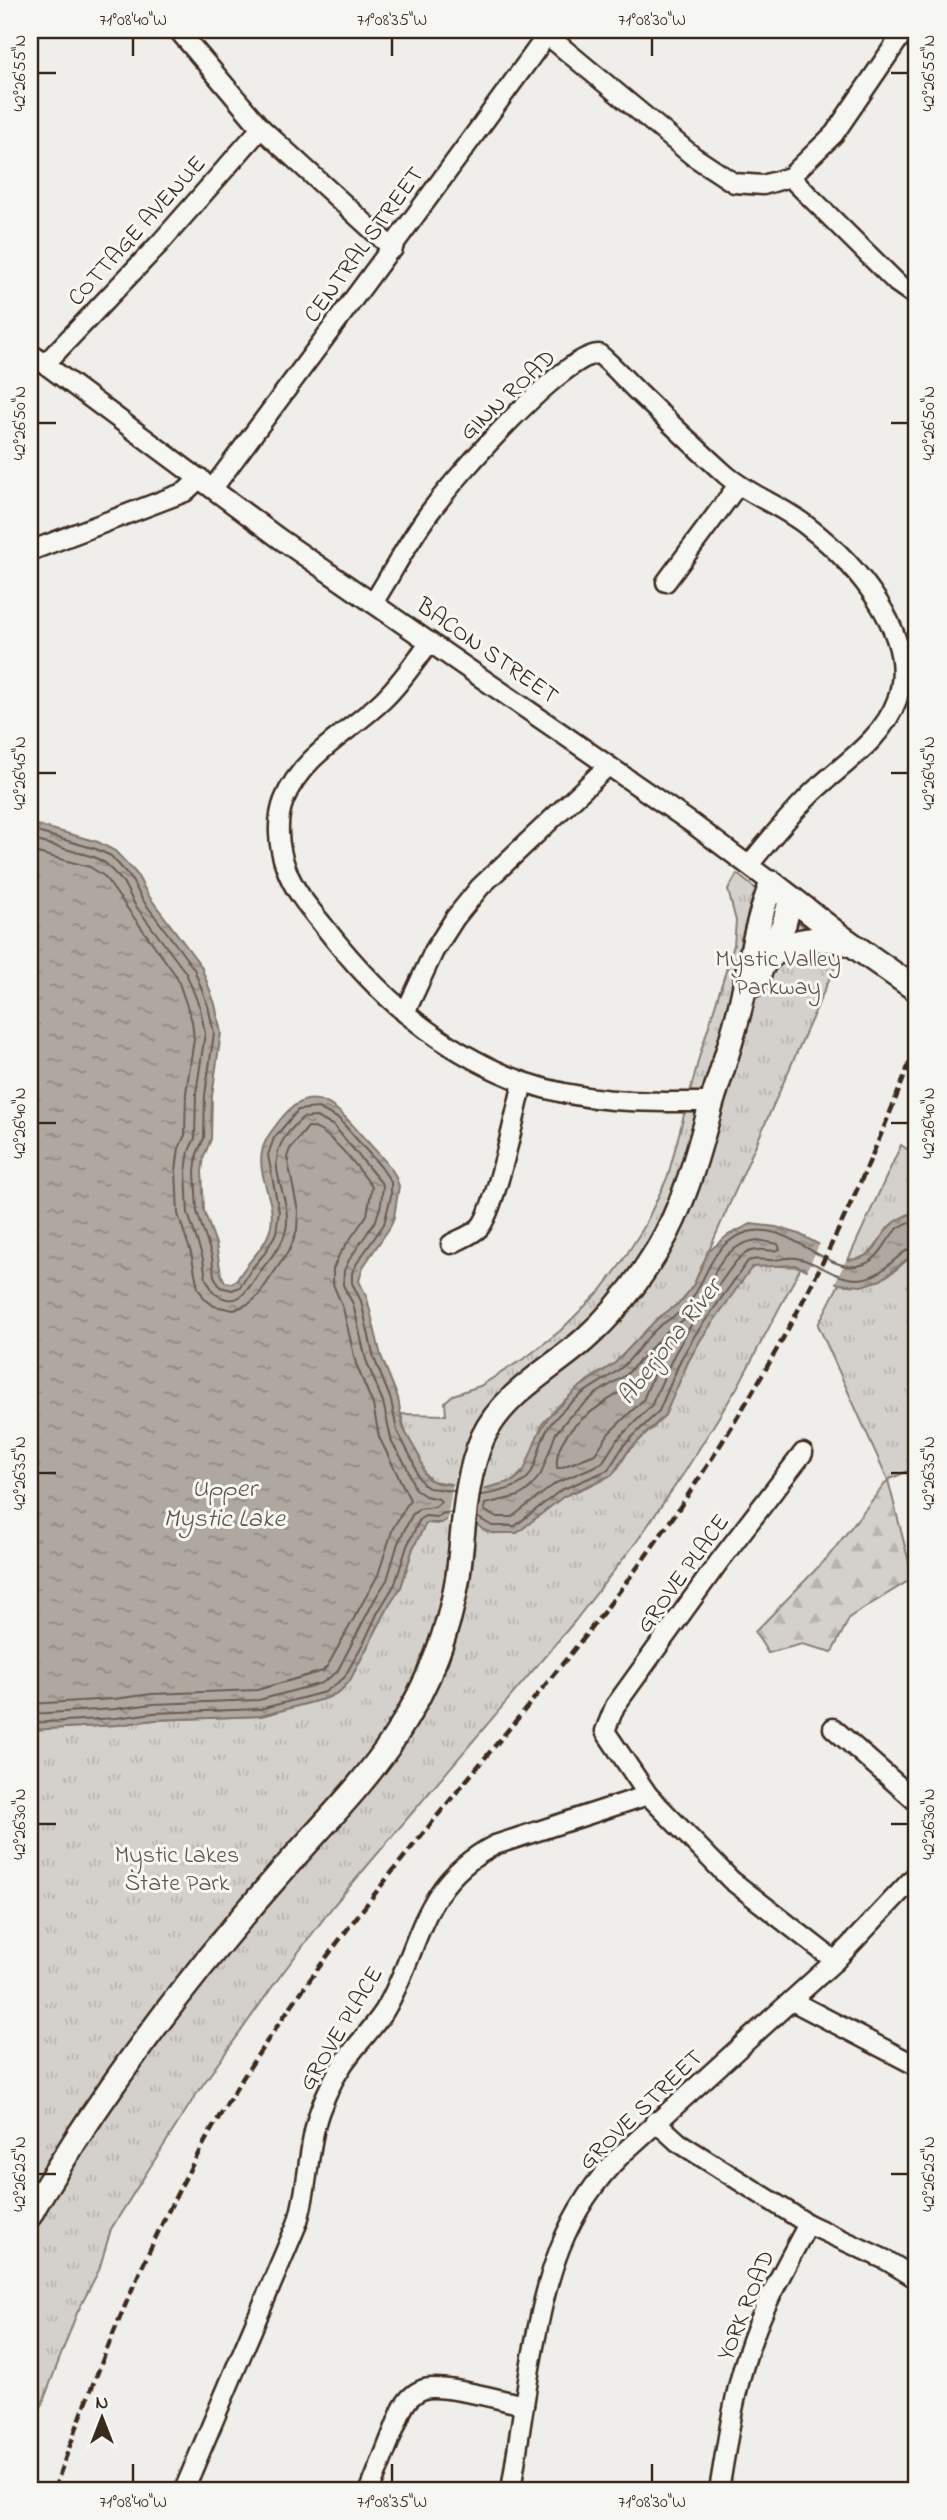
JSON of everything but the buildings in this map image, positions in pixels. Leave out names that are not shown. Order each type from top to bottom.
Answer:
[{"type":"main road","name":"BACON STREET","points":[[772,883],[853,945],[917,989]]},
{"type":"main road","points":[[30,2215],[99,2104],[147,2038],[200,1968],[268,1886],[380,1758],[426,1682],[444,1635],[457,1581],[470,1485],[480,1445],[497,1415],[522,1390],[588,1336],[616,1307],[641,1276],[661,1243],[683,1197],[739,1012],[761,914],[772,883]]},
{"type":"main road","points":[[739,1012],[787,918],[791,898]]},
{"type":"main road","points":[[765,962],[782,948],[804,941],[831,940],[853,945]]},
{"type":"street","points":[[178,30],[261,128],[393,249]]},
{"type":"street","points":[[553,35],[693,156],[734,183],[763,185],[790,177],[834,134],[905,30]]},
{"type":"street","name":"CENTRAL STREET","points":[[30,551],[206,483],[393,249],[467,142],[553,35]]},
{"type":"street","name":"COTTAGE AVENUE","points":[[45,364],[160,243],[261,128]]},
{"type":"street","points":[[790,177],[897,283],[917,297]]},
{"type":"street","name":"BACON STREET","points":[[30,353],[280,539],[772,883]]},
{"type":"street","name":"GINN ROAD","points":[[373,603],[431,510],[474,457],[539,392],[585,356],[599,354],[688,442],[738,485],[806,524],[845,558],[879,604],[898,644],[901,677],[897,699],[877,733],[792,814],[749,865]]},
{"type":"street","points":[[666,582],[738,485]]},
{"type":"street","points":[[430,642],[385,699],[311,759],[283,801],[279,821],[280,845],[285,867],[296,889],[348,958],[405,1013],[455,1049],[523,1082],[575,1097],[631,1103],[712,1102]]},
{"type":"street","points":[[405,1013],[435,951],[455,918],[480,887],[608,766]]},
{"type":"street","points":[[450,1244],[479,1228],[484,1222],[523,1082]]},
{"type":"street","name":"GROVE PLACE","points":[[803,1453],[718,1563],[608,1719],[606,1735],[648,1795],[731,1880],[835,1961]]},
{"type":"street","points":[[833,1728],[917,1802]]},
{"type":"street","name":"GROVE PLACE","points":[[184,2490],[297,2224],[303,2203],[315,2126],[326,2094],[337,2072],[386,2007],[433,1902],[451,1877],[467,1862],[495,1845],[648,1795]]},
{"type":"street","name":"GROVE STREET","points":[[511,2490],[546,2288],[564,2234],[601,2175],[655,2121],[835,1961],[917,1874]]},
{"type":"street","points":[[792,2001],[917,2066]]},
{"type":"street","points":[[655,2121],[678,2142],[808,2224],[886,2260],[917,2279]]},
{"type":"street","name":"YORK ROAD","points":[[719,2490],[730,2425],[748,2351],[808,2224]]},
{"type":"street","points":[[370,2490],[401,2412],[407,2401],[416,2393],[429,2388],[441,2389],[524,2405]]},
{"type":"green space","name":"Mystic Valley Parkway","points":[[737,874],[840,955],[694,1284],[682,1301],[657,1319],[615,1363],[588,1380],[558,1406],[542,1424],[527,1467],[513,1481],[483,1489],[432,1481],[424,1473],[420,1458],[407,1437],[401,1414],[446,1415],[445,1402],[453,1395],[480,1386],[528,1356],[560,1331],[602,1289],[644,1227],[668,1176],[700,1054],[734,945],[736,921],[728,890]]},
{"type":"green space","points":[[901,1145],[917,1156],[917,1211],[891,1225],[871,1252],[848,1260]]},
{"type":"green space","points":[[917,1251],[917,1467],[888,1480],[818,1325],[839,1284],[863,1285],[883,1278]]},
{"type":"green space","name":"Mystic Lakes State Park","points":[[757,1265],[801,1267],[738,1386],[684,1473],[637,1541],[574,1622],[334,1905],[197,2093],[111,2229],[99,2270],[77,2313],[30,2436],[30,1730],[154,1720],[261,1716],[327,1698],[339,1692],[349,1682],[401,1587],[413,1548],[426,1523],[437,1524],[445,1519],[517,1533],[564,1496],[602,1481],[618,1468],[629,1450],[665,1415],[701,1339],[748,1271]]},
{"type":"green space","points":[[888,1480],[913,1578],[850,1617],[832,1652],[802,1644],[768,1653],[755,1632],[827,1558]]},
{"type":"water","name":"Upper Mystic Lake","points":[[30,823],[98,842],[115,851],[136,873],[148,895],[201,966],[215,1004],[221,1033],[212,1096],[211,1139],[204,1156],[202,1172],[204,1211],[216,1244],[225,1282],[232,1283],[237,1280],[269,1234],[272,1217],[262,1171],[262,1152],[269,1135],[292,1108],[304,1101],[314,1100],[335,1108],[381,1156],[395,1175],[399,1186],[394,1217],[363,1267],[359,1281],[367,1298],[381,1356],[398,1398],[403,1428],[428,1479],[437,1483],[483,1489],[513,1481],[523,1473],[538,1435],[549,1416],[577,1389],[615,1363],[657,1319],[682,1301],[694,1284],[708,1252],[728,1235],[751,1224],[776,1227],[799,1234],[848,1260],[871,1253],[891,1225],[917,1211],[917,1251],[881,1280],[861,1286],[839,1284],[795,1265],[752,1267],[701,1339],[665,1415],[629,1450],[612,1475],[564,1496],[517,1533],[491,1533],[478,1525],[446,1520],[441,1523],[426,1523],[413,1548],[401,1587],[349,1682],[339,1692],[327,1698],[261,1716],[154,1720],[30,1730]]},
{"type":"pier","points":[[820,1243],[848,1256],[834,1285],[806,1272]]},
{"type":"pier","points":[[453,1482],[483,1487],[477,1526],[447,1522]]},
{"type":"railway","points":[[54,2490],[94,2382],[138,2276],[188,2172],[216,2122],[270,2037],[347,1930],[609,1605],[697,1482],[804,1300],[864,1173],[917,1043]]},
{"type":"water label","name":"Aberjona River","points":[[668,1341]]}]
